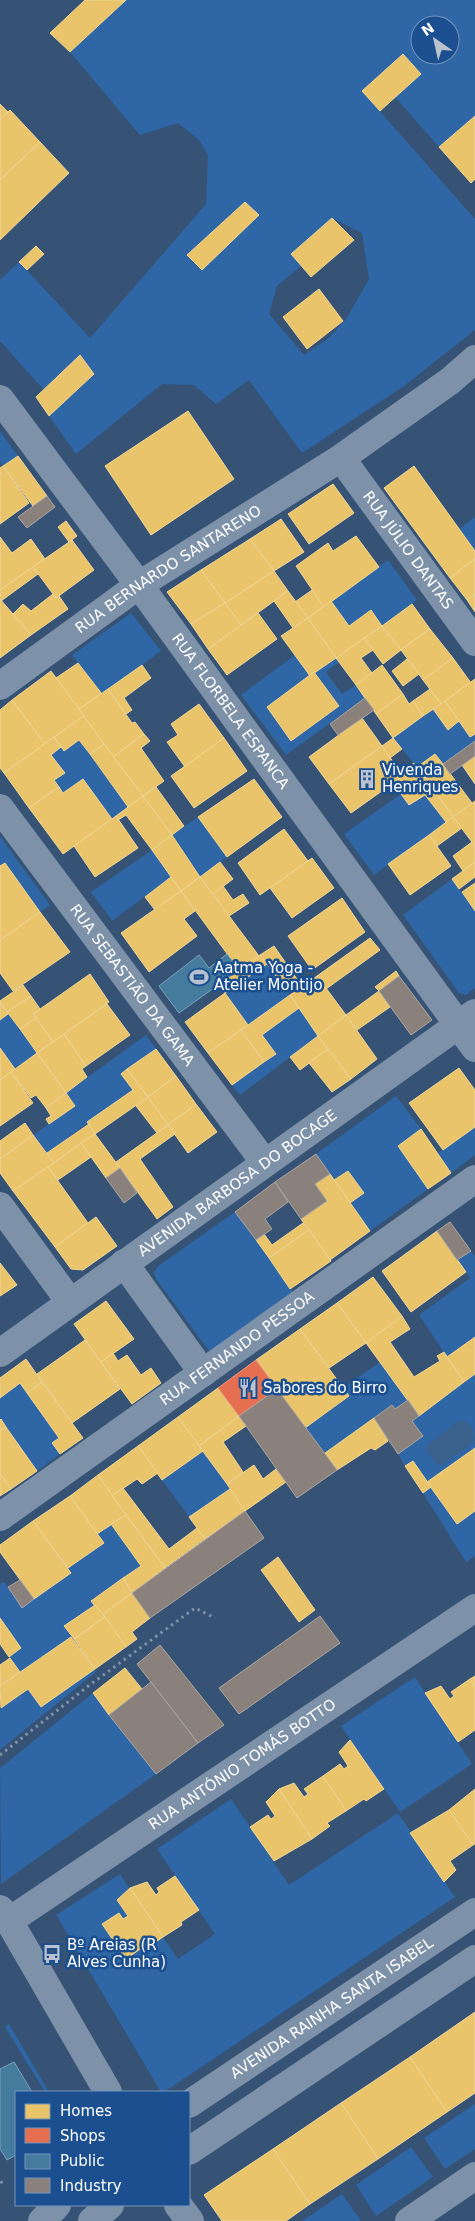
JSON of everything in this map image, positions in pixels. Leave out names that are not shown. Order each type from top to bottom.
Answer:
[{"type":"street","name":"RUA BERNARDO SANTARENO","points":[[0,686],[139,585],[341,458],[450,381],[475,359]]},
{"type":"street","name":"RUA FLORBELA ESPANCA","points":[[0,399],[467,1019],[475,1048]]},
{"type":"street","name":"RUA JÚLIO DANTAS","points":[[341,458],[475,642]]},
{"type":"street","name":"RUA SEBASTIÃO DA GAMA","points":[[0,808],[265,1163]]},
{"type":"street","name":"AVENIDA BARBOSA DO BOCAGE","points":[[0,1353],[467,1019]]},
{"type":"street","name":"RUA FERNANDO PESSOA","points":[[0,1517],[475,1179]]},
{"type":"street","points":[[0,1206],[70,1302]]},
{"type":"street","points":[[124,1263],[204,1373]]},
{"type":"street","name":"RUA ANTÓNIO TOMÁS BOTTO","points":[[4,1915],[475,1608]]},
{"type":"street","name":"AVENIDA RAINHA SANTA ISABEL","points":[[190,2103],[475,1912]]},
{"type":"street","points":[[4,1915],[107,2091]]},
{"type":"street","points":[[190,2150],[475,1960]]},
{"type":"street","points":[[409,2221],[475,2176]]},
{"type":"street","points":[[42,2221],[56,2206]]},
{"type":"street","points":[[92,2221],[109,2206]]},
{"type":"street","points":[[179,2206],[190,2221]]},
{"type":"path","points":[[0,1755],[91,1684],[195,1608],[215,1618]]},
{"type":"path","points":[[1,2181],[3,2186]]},
{"type":"shaded area","points":[[126,0],[475,0],[475,116],[439,147],[395,97],[421,74],[413,65],[460,65],[460,15],[410,15],[410,62],[403,54],[362,91],[475,219],[475,330],[404,386],[302,453],[249,380],[216,404],[194,385],[162,384],[76,454],[49,416],[93,374],[44,390],[0,341],[0,280],[19,262],[90,338],[206,204],[208,155],[199,140],[178,123],[140,135],[70,52]],"holes":[[[245,202],[258,216],[201,270],[187,255]],[[332,218],[362,233],[369,279],[346,319],[329,338],[304,355],[269,314],[277,286],[301,266],[291,254]]]},
{"type":"shaded area","points":[[0,431],[18,456],[3,466],[0,462]]},
{"type":"shaded area","points":[[475,517],[475,551],[459,529]]},
{"type":"shaded area","points":[[388,560],[417,600],[382,626],[371,610],[349,626],[331,601]]},
{"type":"shaded area","points":[[131,613],[161,651],[102,694],[72,655]]},
{"type":"shaded area","points":[[295,655],[310,676],[267,707],[292,741],[339,706],[314,672],[336,658],[339,662],[326,672],[342,694],[356,685],[365,698],[286,755],[241,695]]},
{"type":"shaded area","points":[[433,709],[448,730],[459,721],[475,734],[475,741],[443,764],[435,754],[417,767],[393,738]]},
{"type":"shaded area","points":[[79,740],[128,807],[112,819],[63,793],[54,780],[64,773],[51,755],[61,747],[64,751]]},
{"type":"shaded area","points":[[401,794],[409,805],[425,795],[446,822],[374,875],[344,834]]},
{"type":"shaded area","points":[[198,817],[227,857],[200,877],[172,835]]},
{"type":"shaded area","points":[[0,836],[50,905],[40,912],[5,863],[0,866]]},
{"type":"shaded area","points":[[152,850],[171,877],[112,921],[91,892]]},
{"type":"shaded area","points":[[452,879],[475,911],[475,988],[466,995],[459,993],[403,915]]},
{"type":"shaded area","points":[[267,964],[290,995],[248,1025],[225,993]]},
{"type":"shaded area","points":[[299,1008],[318,1036],[240,1095],[232,1085],[276,1054],[262,1035]]},
{"type":"shaded area","points":[[8,1014],[37,1053],[15,1069],[0,1048],[0,1020]]},
{"type":"shaded area","points":[[146,1035],[156,1049],[121,1074],[133,1090],[47,1153],[33,1135],[75,1106],[66,1093]]},
{"type":"shaded area","points":[[396,1096],[421,1129],[398,1146],[428,1189],[370,1231],[350,1203],[364,1193],[348,1171],[334,1180],[316,1154]]},
{"type":"shaded area","points":[[475,1127],[475,1155],[451,1173],[438,1153]]},
{"type":"shaded area","points":[[235,1212],[293,1292],[210,1352],[156,1279],[154,1272],[158,1266]]},
{"type":"shaded area","points":[[471,1251],[475,1256],[475,1337],[447,1357],[419,1315],[470,1278],[457,1260]]},
{"type":"shaded area","points":[[380,1362],[408,1400],[395,1409],[392,1405],[325,1453],[305,1428],[349,1397],[343,1388]]},
{"type":"shaded area","points":[[475,1374],[475,1448],[427,1482],[413,1461],[405,1466],[398,1454],[422,1436],[412,1421]]},
{"type":"shaded area","points":[[20,1383],[59,1438],[60,1454],[37,1471],[0,1420],[0,1398]]},
{"type":"shaded area","points":[[463,1420],[472,1429],[474,1442],[445,1463],[437,1465],[425,1449],[426,1446]]},
{"type":"shaded area","points":[[203,1451],[230,1489],[189,1517],[162,1480]]},
{"type":"shaded area","points":[[431,1487],[457,1524],[475,1511],[475,1556],[466,1562],[423,1493]]},
{"type":"shaded area","points":[[111,1524],[141,1566],[91,1600],[95,1605],[64,1626],[71,1637],[20,1672],[9,1657],[21,1648],[0,1618],[0,1584],[4,1582],[22,1607],[71,1573],[68,1568],[104,1543],[97,1534]]},
{"type":"shaded area","points":[[95,1669],[96,1672],[0,1750],[0,1709],[28,1689],[41,1707]]},
{"type":"shaded area","points":[[415,1677],[472,1764],[400,1812],[341,1726]]},
{"type":"shaded area","points":[[93,1693],[156,1774],[1,1884],[0,1768]]},
{"type":"shaded area","points":[[231,1799],[289,1885],[398,1813],[455,1897],[165,2091],[160,2091],[56,1915],[120,1874],[129,1888],[117,1901],[128,1916],[102,1925],[126,1958],[143,1947],[145,1950],[163,1937],[178,1959],[215,1934],[157,1849]]},
{"type":"shaded area","points":[[9,2024],[48,2091],[44,2091],[5,2027]]},
{"type":"shaded area","points":[[475,2104],[475,2149],[445,2169],[424,2138]]},
{"type":"shaded area","points":[[411,2147],[433,2177],[376,2216],[356,2185]]},
{"type":"shaded area","points":[[342,2194],[361,2221],[302,2221]]},
{"type":"building: Homes","points":[[85,0],[126,0],[70,52],[50,33]]},
{"type":"building: Homes","points":[[403,54],[410,62],[410,65],[413,65],[421,74],[380,111],[362,91]]},
{"type":"building: Homes","points":[[0,104],[8,112],[0,119]]},
{"type":"building: Homes","points":[[10,110],[40,142],[0,180],[0,119]]},
{"type":"building: Homes","points":[[475,116],[475,179],[471,183],[439,147]]},
{"type":"building: Homes","points":[[40,142],[69,173],[0,240],[0,180]]},
{"type":"building: Homes","points":[[245,202],[259,215],[202,270],[187,255]]},
{"type":"building: Homes","points":[[332,218],[354,240],[311,277],[291,254]]},
{"type":"building: Homes","points":[[36,246],[44,254],[27,270],[19,262]]},
{"type":"building: Homes","points":[[319,289],[343,321],[307,349],[283,317]]},
{"type":"building: Homes","points":[[80,355],[94,374],[49,416],[36,397]]},
{"type":"building: Homes","points":[[188,411],[234,479],[151,535],[105,466]]},
{"type":"building: Homes","points":[[18,456],[47,496],[33,506],[3,466]]},
{"type":"building: Homes","points":[[3,466],[29,503],[0,524],[0,468]]},
{"type":"building: Homes","points":[[414,466],[475,551],[475,559],[450,578],[384,488]]},
{"type":"building: Homes","points":[[333,484],[354,513],[309,544],[288,514]]},
{"type":"building: Homes","points":[[281,519],[304,552],[274,571],[250,539]]},
{"type":"building: Homes","points":[[66,521],[77,536],[69,542],[58,527]]},
{"type":"building: Homes","points":[[356,536],[379,567],[324,607],[296,566],[328,543],[333,551]]},
{"type":"building: Homes","points":[[0,537],[12,553],[31,539],[45,559],[0,590]]},
{"type":"building: Homes","points":[[250,539],[274,571],[225,603],[201,570]]},
{"type":"building: Homes","points":[[72,540],[94,570],[56,598],[33,567]]},
{"type":"building: Homes","points":[[475,559],[475,594],[467,600],[450,578]]},
{"type":"building: Homes","points":[[33,567],[38,574],[1,601],[0,590]]},
{"type":"building: Homes","points":[[201,570],[225,603],[191,624],[167,592]]},
{"type":"building: Homes","points":[[274,571],[288,591],[241,625],[225,603]]},
{"type":"building: Homes","points":[[312,590],[324,607],[308,618],[295,602]]},
{"type":"building: Homes","points":[[288,591],[308,618],[293,628],[274,601]]},
{"type":"building: Homes","points":[[53,594],[56,598],[59,596],[68,609],[31,635],[13,614],[23,604],[31,611]]},
{"type":"building: Homes","points":[[475,594],[475,612],[467,600]]},
{"type":"building: Homes","points":[[0,599],[31,635],[0,658]]},
{"type":"building: Homes","points":[[331,601],[349,626],[371,610],[382,626],[336,658],[308,618]]},
{"type":"building: Homes","points":[[225,603],[241,625],[208,649],[191,624]]},
{"type":"building: Homes","points":[[412,604],[430,629],[401,650],[382,626]]},
{"type":"building: Homes","points":[[258,613],[277,639],[227,675],[208,649]]},
{"type":"building: Homes","points":[[308,618],[336,658],[310,676],[281,636]]},
{"type":"building: Homes","points":[[382,626],[401,650],[383,664],[364,638]]},
{"type":"building: Homes","points":[[430,629],[453,658],[423,680],[401,650]]},
{"type":"building: Homes","points":[[364,638],[373,650],[361,658],[372,673],[356,685],[336,658]]},
{"type":"building: Homes","points":[[453,658],[471,683],[441,704],[423,680]]},
{"type":"building: Homes","points":[[407,659],[419,674],[403,686],[392,671]]},
{"type":"building: Homes","points":[[78,663],[102,694],[79,709],[56,678]]},
{"type":"building: Homes","points":[[142,665],[151,678],[124,698],[132,710],[126,714],[108,689]]},
{"type":"building: Homes","points":[[382,665],[403,694],[376,714],[356,685]]},
{"type":"building: Homes","points":[[51,671],[84,716],[45,744],[12,700]]},
{"type":"building: Homes","points":[[314,672],[339,706],[291,741],[267,707]]},
{"type":"building: Homes","points":[[475,679],[475,734],[470,737],[445,701]]},
{"type":"building: Homes","points":[[108,689],[132,723],[135,722],[144,734],[113,757],[79,709]]},
{"type":"building: Homes","points":[[430,689],[441,704],[423,716],[413,701]]},
{"type":"building: Homes","points":[[403,694],[409,704],[413,701],[423,716],[393,738],[376,714]]},
{"type":"building: Homes","points":[[12,700],[45,744],[4,773],[0,768],[0,710]]},
{"type":"building: Homes","points":[[445,701],[459,721],[448,730],[433,709]]},
{"type":"building: Homes","points":[[199,704],[224,738],[185,767],[167,742],[178,735],[171,724]]},
{"type":"building: Homes","points":[[84,716],[104,744],[90,754],[79,740],[64,751],[54,737]]},
{"type":"building: Homes","points":[[362,718],[382,746],[329,784],[309,757]]},
{"type":"building: Homes","points":[[144,734],[150,741],[141,748],[164,781],[143,796],[113,757]]},
{"type":"building: Homes","points":[[54,737],[61,747],[51,755],[65,773],[54,780],[59,787],[29,808],[4,773]]},
{"type":"building: Homes","points":[[224,738],[247,771],[194,808],[171,776]]},
{"type":"building: Homes","points":[[393,738],[402,749],[390,758],[382,746]]},
{"type":"building: Homes","points":[[104,744],[143,796],[128,807],[90,754]]},
{"type":"building: Homes","name":"Vivenda Henriques","points":[[382,746],[403,776],[351,813],[329,784]]},
{"type":"building: Homes","points":[[435,754],[443,764],[425,777],[417,767]]},
{"type":"building: Homes","points":[[475,756],[475,784],[462,765]]},
{"type":"building: Homes","points":[[414,763],[425,777],[401,794],[393,783],[403,776],[401,773]]},
{"type":"building: Homes","points":[[443,764],[472,803],[453,817],[425,777]]},
{"type":"building: Homes","points":[[425,777],[453,817],[446,822],[425,795],[409,805],[401,794]]},
{"type":"building: Homes","points":[[83,779],[112,819],[63,854],[29,808],[59,787],[63,793]]},
{"type":"building: Homes","points":[[254,779],[282,817],[227,857],[198,817]]},
{"type":"building: Homes","points":[[156,787],[184,826],[172,835],[143,796]]},
{"type":"building: Homes","points":[[143,796],[172,835],[152,850],[126,815],[118,820],[116,816]]},
{"type":"building: Homes","points":[[475,801],[475,846],[453,817]]},
{"type":"building: Homes","points":[[116,816],[138,848],[95,877],[74,846]]},
{"type":"building: Homes","points":[[453,817],[462,828],[437,846],[429,835]]},
{"type":"building: Homes","points":[[284,829],[308,861],[260,895],[238,863]]},
{"type":"building: Homes","points":[[172,835],[200,877],[181,891],[152,850]]},
{"type":"building: Homes","points":[[429,835],[451,866],[410,895],[388,864]]},
{"type":"building: Homes","points":[[472,842],[475,846],[475,862],[463,871],[453,856]]},
{"type":"building: Homes","points":[[312,858],[334,888],[292,918],[270,888]]},
{"type":"building: Homes","points":[[220,862],[233,879],[213,894],[200,877]]},
{"type":"building: Homes","points":[[475,862],[475,877],[459,889],[452,879]]},
{"type":"building: Homes","points":[[5,863],[40,912],[0,940],[0,866]]},
{"type":"building: Homes","points":[[171,877],[181,891],[155,910],[145,897]]},
{"type":"building: Homes","points":[[200,877],[259,956],[239,970],[181,891]]},
{"type":"building: Homes","points":[[475,883],[475,911],[462,892]]},
{"type":"building: Homes","points":[[223,886],[233,900],[243,894],[249,903],[229,916],[213,894]]},
{"type":"building: Homes","points":[[181,891],[195,911],[184,919],[197,936],[149,972],[121,933]]},
{"type":"building: Homes","points":[[342,898],[365,932],[312,970],[288,936]]},
{"type":"building: Homes","points":[[40,912],[70,952],[13,991],[0,973],[0,940]]},
{"type":"building: Homes","points":[[370,938],[380,950],[326,989],[317,976]]},
{"type":"building: Homes","points":[[274,946],[297,979],[285,988],[260,955]]},
{"type":"building: Homes","points":[[260,955],[267,964],[225,993],[219,984]]},
{"type":"building: Homes","points":[[396,971],[399,976],[379,991],[375,987]]},
{"type":"building: Homes","points":[[90,974],[109,1002],[53,1042],[33,1014]]},
{"type":"building: Homes","points":[[317,976],[346,1015],[318,1036],[290,995]]},
{"type":"building: Homes","points":[[23,985],[31,996],[7,1012],[0,1001]]},
{"type":"building: Homes","points":[[379,991],[390,1007],[357,1030],[346,1015]]},
{"type":"building: Homes","points":[[225,993],[248,1025],[208,1053],[185,1022]]},
{"type":"building: Homes","points":[[290,995],[299,1008],[262,1035],[276,1054],[264,1062],[241,1030]]},
{"type":"building: Homes","points":[[31,996],[40,1009],[33,1014],[36,1018],[20,1029],[7,1012]]},
{"type":"building: Homes","points":[[0,1002],[8,1014],[0,1020]]},
{"type":"building: Homes","points":[[107,1004],[130,1035],[86,1066],[64,1034]]},
{"type":"building: Homes","points":[[346,1015],[377,1059],[351,1079],[318,1036]]},
{"type":"building: Homes","points":[[36,1018],[53,1042],[37,1053],[20,1029]]},
{"type":"building: Homes","points":[[241,1030],[264,1062],[232,1085],[208,1053]]},
{"type":"building: Homes","points":[[64,1034],[86,1066],[82,1069],[87,1077],[66,1093],[37,1053]]},
{"type":"building: Homes","points":[[318,1036],[328,1049],[300,1070],[290,1057]]},
{"type":"building: Homes","points":[[0,1048],[15,1069],[0,1080]]},
{"type":"building: Homes","points":[[156,1049],[176,1076],[148,1097],[127,1069]]},
{"type":"building: Homes","points":[[328,1049],[351,1079],[332,1092],[309,1063]]},
{"type":"building: Homes","points":[[37,1053],[66,1093],[46,1108],[36,1095],[31,1098],[11,1072]]},
{"type":"building: Homes","points":[[459,1068],[475,1090],[475,1127],[443,1150],[409,1103]]},
{"type":"building: Homes","points":[[127,1069],[148,1097],[95,1134],[87,1122],[133,1090],[121,1074]]},
{"type":"building: Homes","points":[[11,1072],[33,1103],[0,1126],[0,1080]]},
{"type":"building: Homes","points":[[176,1076],[196,1104],[168,1125],[148,1097]]},
{"type":"building: Homes","points":[[66,1093],[75,1106],[49,1124],[46,1119],[51,1116],[46,1108]]},
{"type":"building: Homes","points":[[148,1097],[168,1125],[157,1133],[136,1106]]},
{"type":"building: Homes","points":[[196,1104],[217,1132],[188,1153],[168,1125]]},
{"type":"building: Homes","points":[[25,1123],[33,1135],[0,1159],[0,1141]]},
{"type":"building: Homes","points":[[89,1124],[95,1134],[54,1163],[47,1153]]},
{"type":"building: Homes","points":[[168,1125],[175,1134],[140,1159],[173,1207],[157,1219],[116,1162]]},
{"type":"building: Homes","points":[[421,1129],[451,1173],[428,1189],[398,1146]]},
{"type":"building: Homes","points":[[95,1134],[120,1168],[106,1178],[81,1143]]},
{"type":"building: Homes","points":[[33,1135],[54,1163],[13,1191],[0,1173],[0,1159]]},
{"type":"building: Homes","points":[[81,1143],[91,1157],[58,1180],[48,1167]]},
{"type":"building: Homes","points":[[48,1167],[88,1223],[55,1247],[13,1191]]},
{"type":"building: Homes","points":[[348,1171],[364,1193],[350,1203],[334,1180]]},
{"type":"building: Homes","points":[[330,1174],[370,1231],[330,1260],[301,1219],[327,1201],[315,1184]]},
{"type":"building: Homes","points":[[96,1217],[117,1246],[83,1270],[71,1269],[55,1247]]},
{"type":"building: Homes","points":[[303,1223],[309,1230],[269,1258],[256,1240],[264,1234],[272,1245]]},
{"type":"building: Homes","points":[[309,1230],[331,1261],[290,1289],[269,1258]]},
{"type":"building: Homes","points":[[437,1231],[466,1272],[411,1312],[382,1271]]},
{"type":"building: Homes","points":[[0,1263],[17,1285],[0,1296]]},
{"type":"building: Homes","points":[[373,1277],[402,1316],[366,1343],[337,1303]]},
{"type":"building: Homes","points":[[106,1301],[134,1339],[101,1362],[74,1324]]},
{"type":"building: Homes","points":[[337,1303],[366,1343],[329,1368],[300,1329]]},
{"type":"building: Homes","points":[[402,1316],[410,1329],[390,1342],[414,1377],[440,1361],[437,1356],[444,1352],[464,1382],[419,1416],[366,1343]]},
{"type":"building: Homes","points":[[300,1329],[349,1396],[305,1428],[256,1360]]},
{"type":"building: Homes","points":[[475,1337],[475,1374],[464,1382],[447,1357]]},
{"type":"building: Homes","points":[[85,1340],[120,1389],[72,1423],[37,1374]]},
{"type":"building: Homes","points":[[113,1353],[118,1361],[127,1355],[141,1375],[151,1368],[161,1383],[132,1404],[101,1362]]},
{"type":"building: Homes","points":[[26,1359],[42,1382],[27,1393],[20,1383],[0,1398],[0,1378]]},
{"type":"building: Homes","points":[[42,1382],[83,1438],[60,1454],[52,1443],[59,1438],[27,1393]]},
{"type":"building: Homes","points":[[218,1388],[239,1416],[199,1446],[178,1417]]},
{"type":"building: Homes","points":[[239,1416],[246,1426],[223,1442],[243,1472],[227,1484],[199,1446]]},
{"type":"building: Homes","points":[[178,1417],[203,1451],[162,1480],[138,1446]]},
{"type":"building: Homes","points":[[374,1418],[388,1441],[375,1450],[371,1448],[337,1470],[325,1453]]},
{"type":"building: Homes","points":[[0,1420],[6,1427],[0,1431]]},
{"type":"building: Homes","points":[[6,1427],[37,1471],[11,1489],[0,1474],[0,1431]]},
{"type":"building: Homes","points":[[138,1446],[158,1473],[142,1484],[137,1479],[112,1496],[98,1475]]},
{"type":"building: Homes","points":[[475,1448],[475,1511],[457,1524],[427,1482]]},
{"type":"building: Homes","points":[[413,1461],[431,1487],[423,1493],[405,1466]]},
{"type":"building: Homes","points":[[254,1465],[263,1479],[276,1469],[286,1482],[245,1511],[227,1484]]},
{"type":"building: Homes","points":[[0,1474],[11,1489],[0,1496]]},
{"type":"building: Homes","points":[[98,1475],[126,1515],[97,1534],[70,1496]]},
{"type":"building: Homes","points":[[123,1488],[169,1549],[197,1528],[205,1539],[165,1568],[112,1496]]},
{"type":"building: Homes","points":[[230,1489],[245,1511],[205,1539],[189,1517]]},
{"type":"building: Homes","points":[[70,1496],[104,1543],[68,1568],[33,1521]]},
{"type":"building: Homes","points":[[126,1515],[165,1568],[132,1593],[123,1578],[141,1566],[111,1524]]},
{"type":"building: Homes","points":[[33,1521],[71,1573],[34,1599],[0,1552],[0,1545]]},
{"type":"building: Homes","points":[[278,1557],[315,1610],[299,1622],[261,1570]]},
{"type":"building: Homes","points":[[123,1578],[132,1593],[102,1615],[91,1601]]},
{"type":"building: Homes","points":[[132,1593],[150,1618],[132,1632],[137,1639],[126,1647],[102,1615]]},
{"type":"building: Homes","points":[[95,1605],[105,1617],[74,1639],[64,1626]]},
{"type":"building: Homes","points":[[105,1617],[126,1647],[95,1669],[74,1639]]},
{"type":"building: Homes","points":[[0,1618],[21,1648],[9,1657],[0,1644]]},
{"type":"building: Homes","points":[[71,1637],[95,1669],[41,1707],[28,1689],[1,1708],[0,1686]]},
{"type":"building: Homes","points":[[10,1658],[20,1672],[0,1686],[0,1665]]},
{"type":"building: Homes","points":[[125,1668],[142,1689],[109,1715],[93,1693]]},
{"type":"building: Homes","points":[[475,1676],[475,1687],[470,1679]]},
{"type":"building: Homes","points":[[470,1679],[475,1687],[475,1730],[458,1742],[425,1693],[441,1686],[450,1699],[454,1696],[451,1692]]},
{"type":"building: Homes","points":[[350,1740],[384,1789],[346,1811],[323,1776],[340,1764],[344,1769],[348,1766],[339,1752]]},
{"type":"building: Homes","points":[[323,1776],[346,1811],[327,1823],[330,1826],[312,1839],[279,1789],[294,1783],[304,1797],[308,1794],[304,1789]]},
{"type":"building: Homes","points":[[279,1789],[312,1839],[274,1861],[250,1827],[268,1815],[271,1819],[275,1816],[266,1802]]},
{"type":"building: Homes","points":[[475,1789],[475,1844],[473,1845],[449,1810]]},
{"type":"building: Homes","points":[[449,1810],[473,1845],[450,1861],[456,1870],[444,1882],[410,1833]]},
{"type":"building: Homes","points":[[175,1876],[199,1910],[181,1922],[182,1925],[163,1937],[130,1888],[147,1882],[156,1895],[159,1892],[157,1888]]},
{"type":"building: Homes","points":[[130,1888],[163,1937],[145,1950],[143,1947],[126,1959],[102,1924],[119,1913],[123,1919],[128,1916],[117,1900]]},
{"type":"building: Homes","points":[[475,2012],[475,2093],[447,2112],[410,2057]]},
{"type":"building: Homes","points":[[410,2057],[447,2112],[378,2159],[341,2103]]},
{"type":"building: Homes","points":[[341,2103],[378,2159],[310,2204],[273,2149]]},
{"type":"building: Homes","points":[[273,2149],[310,2204],[286,2221],[222,2221],[204,2195]]},
{"type":"building: Shops","name":"Sabores do Birro","points":[[256,1360],[277,1389],[239,1416],[218,1388]]},
{"type":"building: Public","name":"Aatma Yoga - Atelier Montijo","points":[[227,954],[239,970],[179,1013],[159,986],[199,955],[209,968]]},
{"type":"building: Public","points":[[14,2062],[31,2091],[15,2091],[15,2156],[7,2160],[0,2149],[0,2069]]},
{"type":"building: Industry","points":[[47,496],[55,507],[27,528],[18,517]]},
{"type":"building: Industry","points":[[365,698],[374,710],[338,735],[330,724]]},
{"type":"building: Industry","points":[[475,741],[475,756],[450,774],[443,764]]},
{"type":"building: Industry","points":[[399,976],[432,1020],[411,1035],[379,991]]},
{"type":"building: Industry","points":[[316,1154],[330,1174],[315,1184],[327,1201],[301,1219],[275,1182]]},
{"type":"building: Industry","points":[[120,1168],[137,1193],[124,1203],[106,1178]]},
{"type":"building: Industry","points":[[275,1182],[288,1202],[265,1219],[272,1229],[256,1240],[235,1212]]},
{"type":"building: Industry","points":[[450,1222],[471,1251],[457,1260],[437,1231]]},
{"type":"building: Industry","points":[[277,1389],[337,1470],[297,1498],[239,1416]]},
{"type":"building: Industry","points":[[408,1400],[419,1416],[412,1421],[423,1436],[398,1454],[374,1418],[392,1405],[395,1409]]},
{"type":"building: Industry","points":[[245,1511],[264,1538],[150,1618],[132,1593]]},
{"type":"building: Industry","points":[[20,1580],[34,1599],[22,1608],[8,1587]]},
{"type":"building: Industry","points":[[320,1616],[340,1643],[239,1714],[219,1688]]},
{"type":"building: Industry","points":[[160,1645],[224,1725],[198,1743],[137,1664]]},
{"type":"building: Industry","points":[[151,1682],[198,1743],[156,1774],[109,1715]]},
{"type":"place","name":"Vivenda Henriques","points":[[367,779]]},
{"type":"place","name":"Aatma Yoga - Atelier Montijo","points":[[199,977]]},
{"type":"place","name":"Sabores do Birro","points":[[248,1388]]},
{"type":"place","name":"Bº Areias (R Alves Cunha)","points":[[52,1954]]}]
